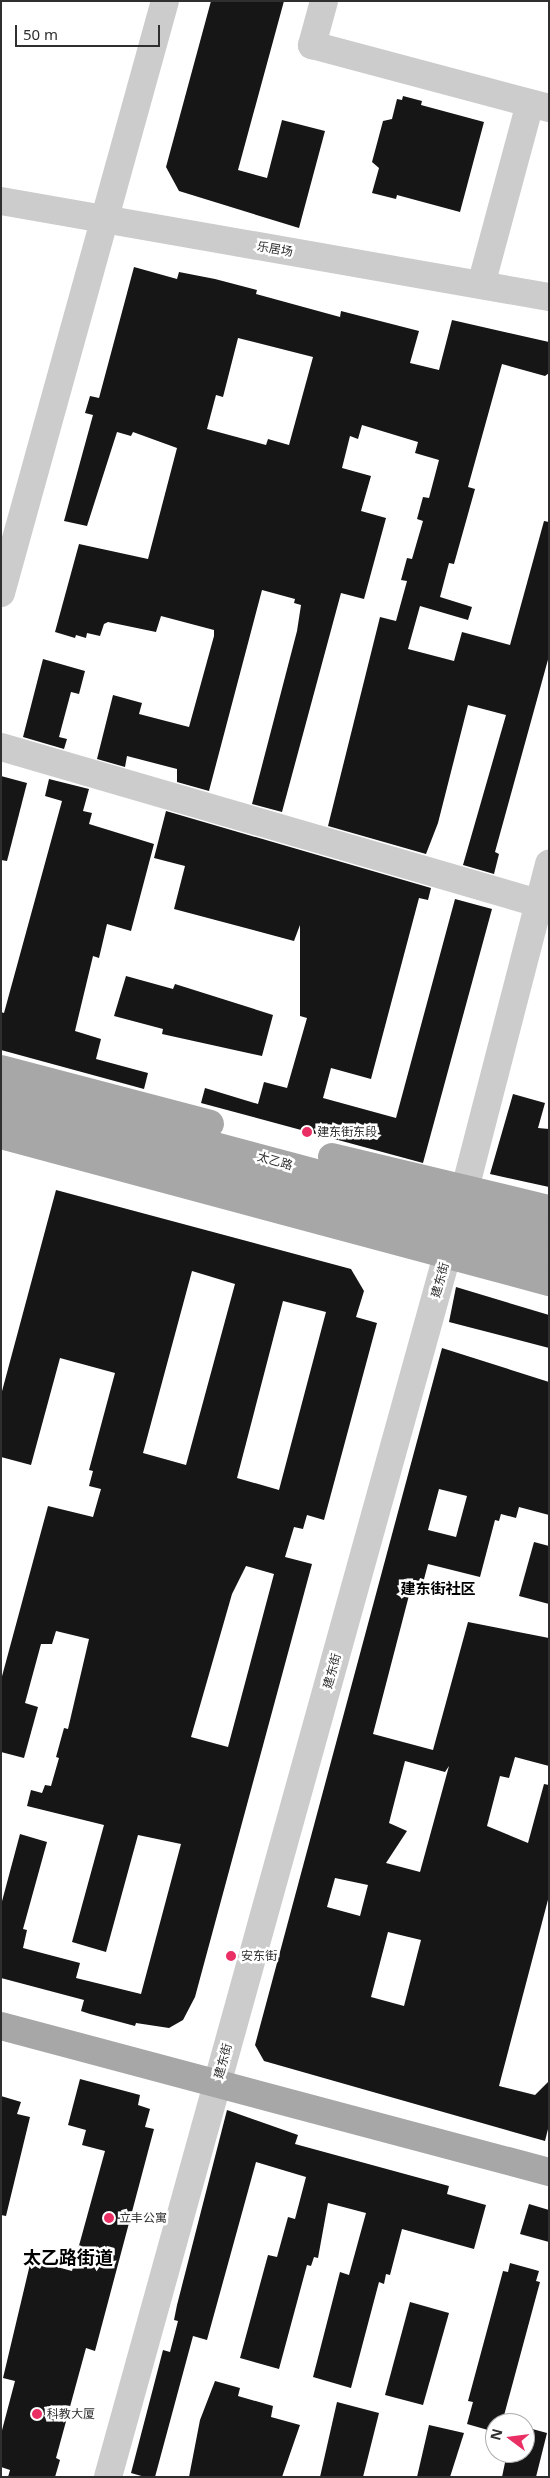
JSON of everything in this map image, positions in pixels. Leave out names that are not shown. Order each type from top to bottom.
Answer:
[{"type":"main road","points":[[1,1068],[416,1179],[456,1222],[549,1282]]},
{"type":"main road","name":"太乙路","points":[[1,1089],[456,1222],[549,1258]]},
{"type":"main road","name":"太乙路","points":[[1,1113],[456,1222],[549,1235]]},
{"type":"main road","points":[[1,1135],[456,1222],[549,1209]]},
{"type":"main road","points":[[1,2026],[549,2172]]},
{"type":"street","points":[[1,593],[165,1]]},
{"type":"street","points":[[324,1],[312,45],[540,106],[481,286]]},
{"type":"street","name":"乐居场","points":[[1,201],[549,297]]},
{"type":"street","points":[[1,747],[538,903]]},
{"type":"street","name":"建东街","points":[[108,2477],[456,1222],[549,863]]},
{"type":"building","points":[[211,1],[284,1],[238,170],[267,178],[282,120],[325,131],[299,228],[179,191],[166,167]]},
{"type":"building","points":[[403,96],[422,101],[421,105],[484,122],[460,212],[397,195],[396,199],[372,193],[379,168],[372,162],[383,121],[392,119],[397,99],[402,100]]},
{"type":"building","points":[[134,267],[177,279],[179,272],[215,279],[257,290],[256,294],[340,317],[341,311],[419,331],[410,363],[439,370],[452,320],[549,342],[549,373],[545,376],[502,364],[468,487],[475,489],[454,564],[449,563],[440,597],[472,607],[468,620],[420,606],[408,649],[454,661],[462,632],[510,645],[544,521],[549,522],[549,656],[495,852],[499,854],[494,874],[463,865],[506,715],[468,705],[438,823],[426,854],[328,826],[380,617],[396,621],[407,581],[401,580],[407,558],[412,559],[423,521],[417,519],[423,497],[429,498],[439,460],[415,453],[418,442],[362,425],[358,439],[350,436],[342,468],[371,476],[361,511],[386,518],[364,599],[341,593],[282,812],[252,804],[297,631],[301,605],[294,603],[295,599],[262,590],[209,791],[177,782],[177,769],[127,756],[125,767],[97,759],[113,695],[142,703],[139,714],[189,727],[214,636],[214,630],[161,616],[156,632],[108,622],[104,624],[100,636],[87,633],[86,638],[76,635],[75,638],[55,632],[79,544],[148,559],[177,448],[133,432],[131,436],[117,432],[87,526],[64,521],[93,415],[85,413],[90,396],[99,398]],"holes":[[[238,338],[313,357],[289,445],[268,439],[266,445],[207,429],[216,395],[223,397]]]},
{"type":"building","points":[[43,659],[85,671],[79,694],[71,692],[59,737],[67,739],[64,749],[23,737]]},
{"type":"building","points":[[1,776],[27,783],[7,861],[1,860]]},
{"type":"building","points":[[49,779],[89,789],[83,811],[92,813],[89,824],[154,844],[131,931],[107,924],[99,958],[93,956],[75,1031],[101,1039],[96,1059],[148,1073],[144,1089],[1,1050],[1,1012],[4,1013],[62,801],[45,796]]},
{"type":"building","points":[[166,811],[431,888],[428,900],[419,898],[371,1079],[331,1068],[323,1098],[396,1118],[455,899],[492,909],[423,1163],[201,1103],[205,1088],[258,1104],[264,1082],[287,1088],[307,1018],[300,1016],[300,925],[294,941],[174,909],[185,866],[154,858]]},
{"type":"building","points":[[126,976],[173,989],[175,984],[273,1015],[262,1056],[162,1034],[163,1029],[114,1016]]},
{"type":"building","points":[[513,1094],[545,1103],[538,1128],[549,1129],[549,1187],[490,1174]]},
{"type":"building","points":[[56,1190],[351,1269],[364,1291],[356,1317],[377,1323],[324,1520],[307,1515],[303,1529],[294,1527],[285,1557],[312,1564],[195,1997],[183,2020],[169,2028],[136,2023],[135,2026],[90,2014],[81,2011],[84,2000],[1,1978],[1,1905],[20,1834],[47,1842],[23,1929],[27,1930],[23,1948],[80,1963],[76,1978],[141,1994],[181,1844],[138,1835],[106,1952],[72,1942],[104,1825],[27,1806],[31,1790],[42,1793],[45,1785],[51,1786],[59,1758],[56,1757],[64,1728],[68,1729],[89,1639],[56,1631],[52,1644],[41,1644],[25,1703],[38,1707],[24,1758],[1,1752],[1,1680],[48,1506],[93,1517],[101,1489],[89,1486],[93,1471],[89,1470],[115,1373],[60,1358],[31,1465],[1,1457],[1,1395]],"holes":[[[192,1271],[235,1284],[186,1465],[143,1453]],[[283,1301],[326,1312],[279,1490],[237,1478]],[[246,1566],[274,1574],[228,1747],[191,1737],[232,1594]]]},
{"type":"building","points":[[456,1287],[549,1315],[549,1348],[449,1322]]},
{"type":"building","points":[[442,1348],[549,1382],[549,1515],[519,1507],[516,1518],[501,1514],[499,1521],[495,1520],[480,1577],[428,1564],[423,1583],[413,1580],[373,1734],[433,1750],[468,1622],[549,1638],[549,1766],[515,1757],[509,1778],[500,1776],[487,1826],[528,1843],[544,1784],[549,1785],[549,1896],[499,2086],[535,2095],[549,2081],[549,2125],[545,2141],[264,2061],[255,2045]],"holes":[[[439,1489],[467,1496],[456,1537],[428,1530]],[[405,1761],[445,1772],[449,1766],[420,1872],[386,1863],[407,1831],[389,1823]],[[335,1878],[368,1885],[360,1916],[327,1907]],[[388,1932],[421,1940],[404,2006],[371,1997]]]},
{"type":"building","points":[[534,1542],[549,1546],[549,1604],[519,1596]]},
{"type":"building","points":[[80,2079],[140,2095],[138,2105],[150,2109],[145,2127],[154,2129],[95,2351],[86,2348],[56,2458],[60,2460],[55,2477],[8,2477],[10,2470],[1,2467],[1,2434],[15,2381],[3,2378],[31,2260],[72,2271],[105,2151],[82,2145],[86,2130],[68,2125]]},
{"type":"building","points":[[1,2096],[21,2102],[17,2114],[30,2117],[6,2216],[1,2215]]},
{"type":"building","points":[[227,2110],[298,2135],[295,2144],[449,2186],[447,2194],[486,2205],[474,2249],[402,2229],[390,2275],[386,2274],[384,2284],[379,2282],[351,2388],[313,2377],[340,2272],[349,2275],[366,2213],[328,2203],[318,2258],[314,2257],[311,2266],[307,2265],[279,2369],[240,2358],[268,2255],[277,2257],[288,2217],[295,2219],[306,2177],[256,2162],[207,2340],[193,2336],[155,2477],[145,2477],[131,2473],[163,2350],[170,2352],[178,2321],[174,2320],[177,2305]]},
{"type":"building","points":[[529,2204],[549,2210],[549,2242],[520,2234]]},
{"type":"building","points":[[510,2263],[539,2271],[536,2281],[540,2282],[505,2413],[485,2413],[485,2429],[467,2424],[473,2402],[468,2401],[503,2271],[508,2272]]},
{"type":"building","points":[[410,2302],[449,2313],[423,2405],[385,2395]]},
{"type":"building","points":[[215,2381],[240,2388],[238,2396],[273,2406],[271,2417],[300,2425],[282,2477],[189,2477],[200,2420]]},
{"type":"building","points":[[337,2402],[379,2413],[363,2477],[320,2477]]},
{"type":"building","points":[[429,2425],[464,2433],[450,2477],[417,2477]]},
{"type":"building","points":[[535,2430],[547,2433],[536,2477],[502,2477],[505,2463],[535,2463]]},
{"type":"place","name":"建东街东段","points":[[307,1132]]},
{"type":"place","name":"安东街","points":[[231,1956]]},
{"type":"place","name":"立丰公寓","points":[[109,2218]]},
{"type":"place","name":"科教大厦","points":[[37,2414]]},
{"type":"district","name":"建东街社区","points":[[438,1589]]},
{"type":"district","name":"太乙路街道","points":[[68,2257]]}]
